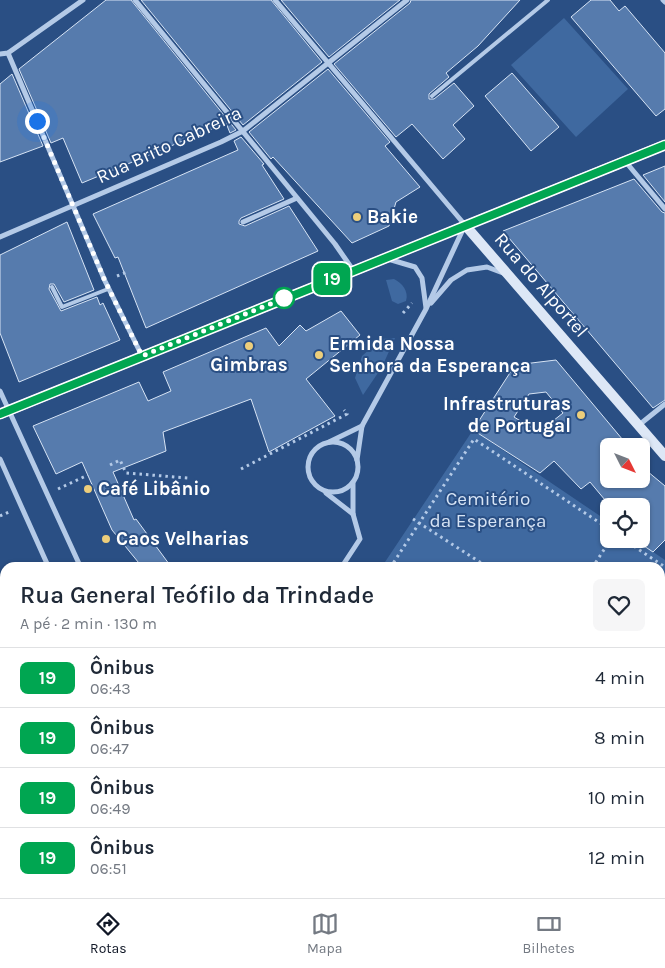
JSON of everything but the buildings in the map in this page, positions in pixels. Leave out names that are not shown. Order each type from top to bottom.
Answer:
[{"type":"main road","points":[[4,412],[665,145]]},
{"type":"main road","name":"Rua do Alportel","points":[[465,225],[665,456]]},
{"type":"street","points":[[0,54],[8,53],[83,0]]},
{"type":"street","points":[[135,0],[244,131],[335,244],[353,270]]},
{"type":"street","name":"Rua do Alportel","points":[[275,0],[465,225]]},
{"type":"street","name":"Rua Brito Cabreira","points":[[0,237],[244,131],[407,0]]},
{"type":"street","points":[[8,53],[108,289],[142,356]]},
{"type":"street","points":[[625,161],[665,209]]},
{"type":"street","points":[[243,222],[297,198]]},
{"type":"street","points":[[320,488],[333,492],[344,490],[353,483],[357,475],[357,460],[362,426],[426,309],[465,225]]},
{"type":"street","points":[[384,258],[415,267],[422,278],[426,309]]},
{"type":"street","points":[[426,309],[451,280],[467,270],[487,266],[510,276]]},
{"type":"street","points":[[0,391],[4,412],[78,562]]},
{"type":"street","points":[[639,425],[665,404]]},
{"type":"street","points":[[353,514],[320,488],[311,477],[308,467],[312,455],[321,446],[362,426]]},
{"type":"street","points":[[321,446],[334,442],[343,444],[352,451],[357,460]]},
{"type":"street","points":[[0,459],[46,562]]},
{"type":"street","points":[[345,562],[360,539],[353,514],[353,483]]},
{"type":"lane","points":[[432,96],[548,0]]},
{"type":"lane","points":[[52,286],[62,307],[108,289]]},
{"type":"path","points":[[241,469],[347,414],[344,410]]},
{"type":"path","points":[[394,562],[474,439],[600,523]]},
{"type":"path","points":[[110,464],[120,460],[126,473],[188,478]]},
{"type":"path","points":[[46,494],[88,475]]},
{"type":"path","points":[[413,519],[480,562]]},
{"type":"path","points":[[596,562],[605,548]]},
{"type":"path","points":[[637,548],[658,562]]},
{"type":"green space","points":[[564,18],[628,89],[576,137],[511,65]]},
{"type":"green space","points":[[394,279],[402,285],[407,294],[406,301],[398,304],[392,301],[386,280]]},
{"type":"green space","points":[[395,338],[382,367],[363,395],[355,378],[362,356],[381,339]]},
{"type":"green space","name":"Cemitério da Esperança","points":[[473,430],[600,516],[600,548],[647,548],[665,560],[665,562],[385,562]]},
{"type":"bus line","name":"19","points":[[0,414],[258,308],[665,145]]},
{"type":"place","name":"Bakie","points":[[357,217]]},
{"type":"place","name":"Gimbras","points":[[249,346]]},
{"type":"place","name":"Ermida Nossa Senhora da Esperança","points":[[319,355]]},
{"type":"place","name":"Infrastruturas de Portugal","points":[[581,415]]},
{"type":"place","name":"Café Libânio","points":[[88,489]]},
{"type":"place","name":"Caos Velharias","points":[[106,539]]},
{"type":"route","points":[[37,121],[105,281],[142,356],[290,296],[284,298]]}]
